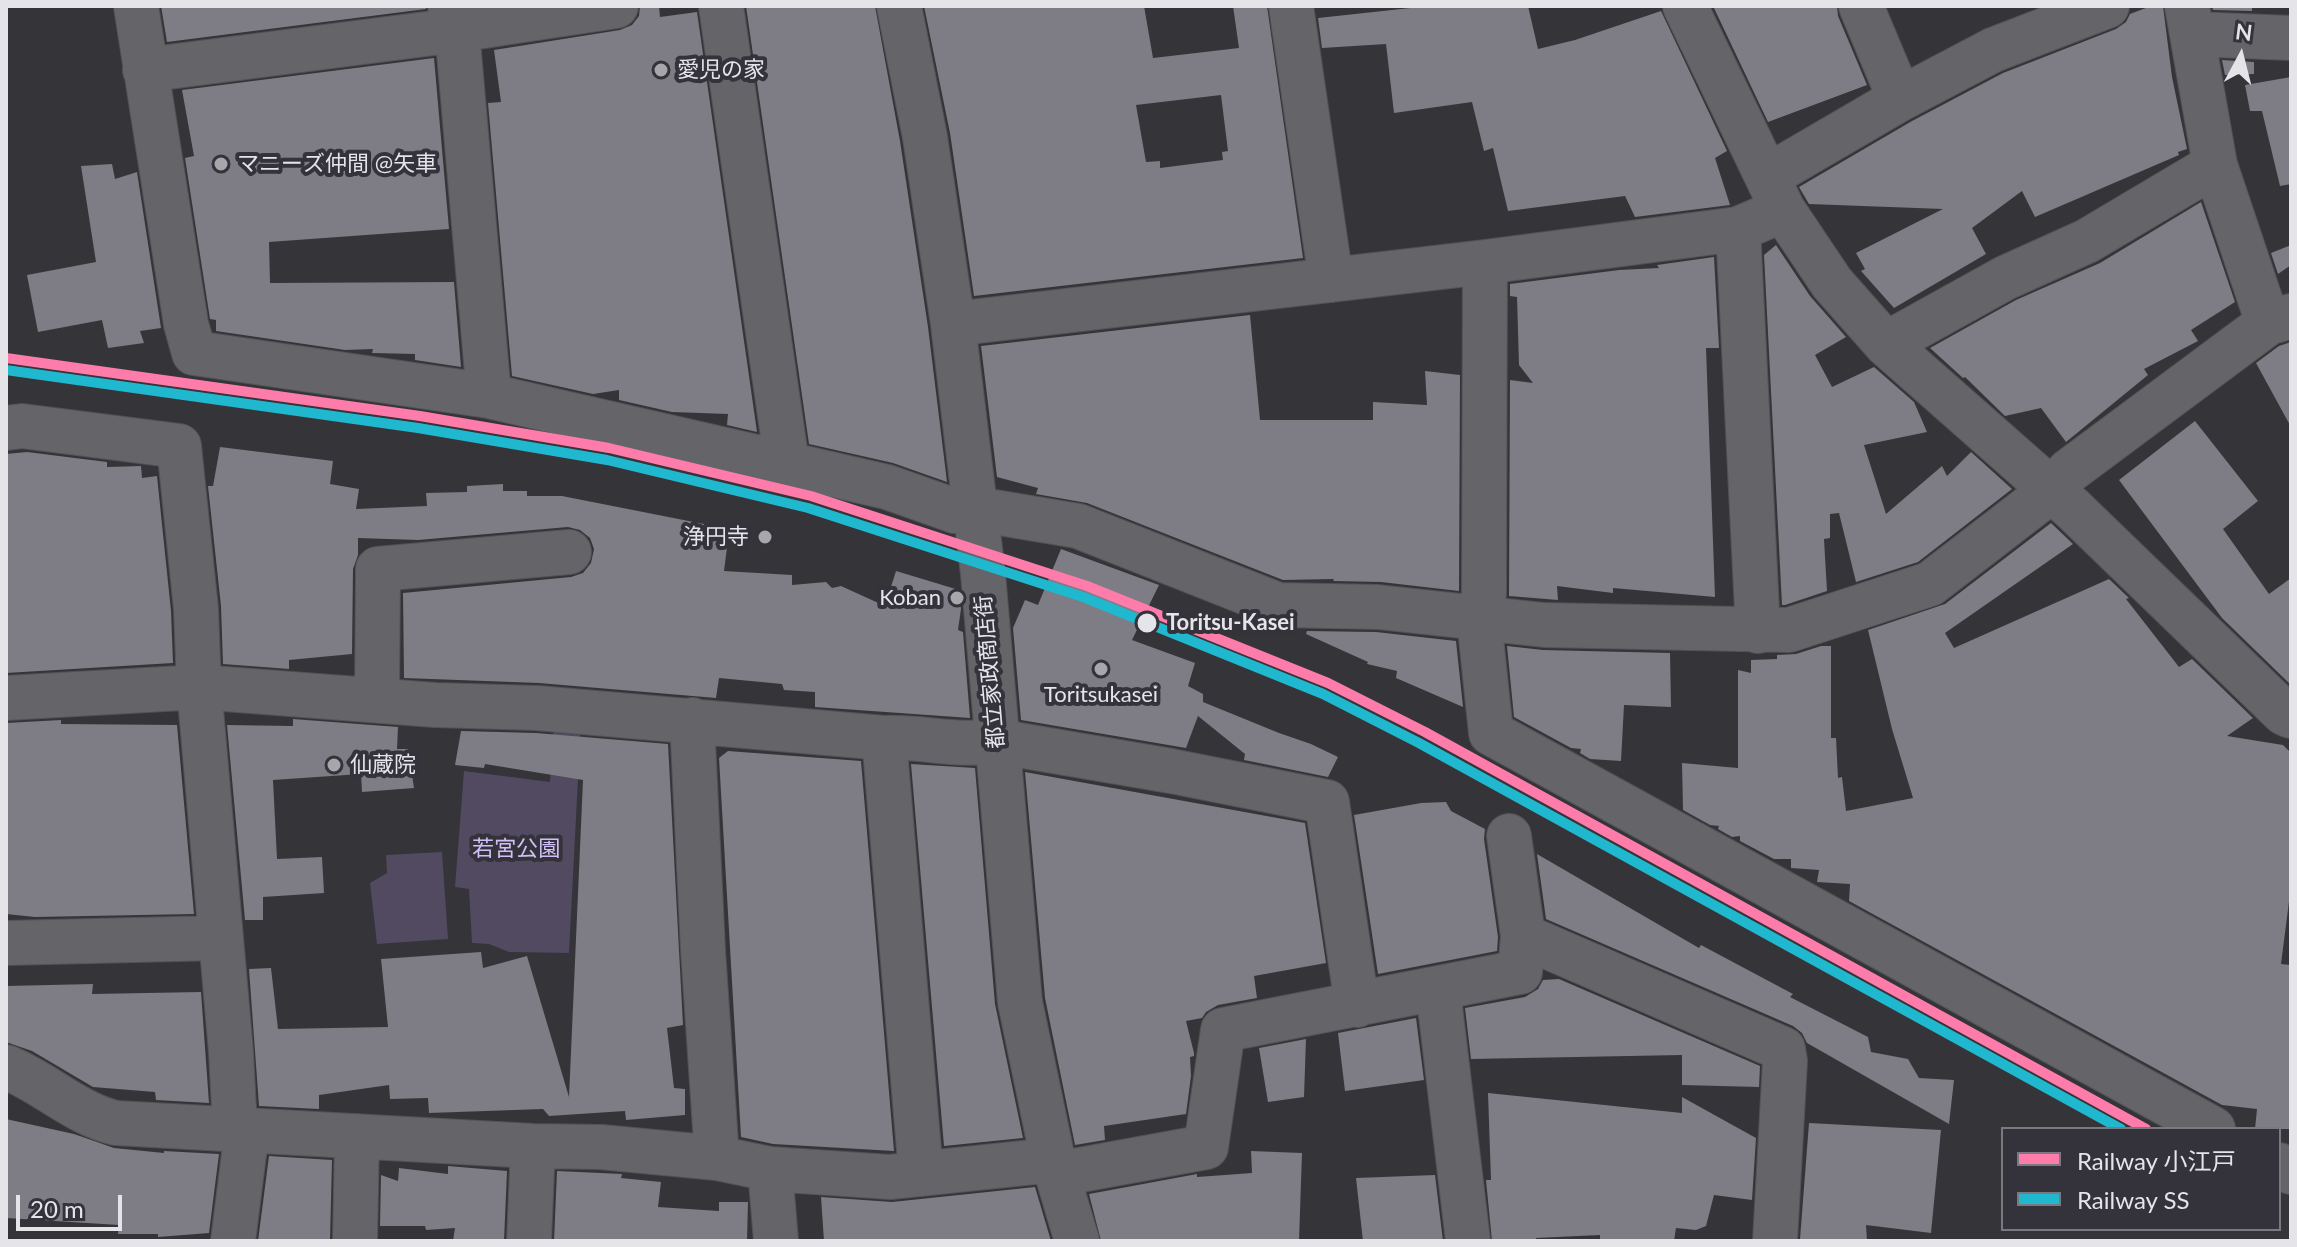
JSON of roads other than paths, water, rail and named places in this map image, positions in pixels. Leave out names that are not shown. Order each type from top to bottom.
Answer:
[{"type":"street","points":[[136,6],[186,324],[194,353],[489,396],[887,487],[955,511],[994,512],[1084,527],[1278,605],[1378,607],[1544,625],[1758,631],[1789,630],[1930,584],[2052,490],[2069,471],[2280,320],[2215,165],[2190,20],[2291,38]]},
{"type":"street","points":[[145,70],[453,18],[616,6]]},
{"type":"street","points":[[721,6],[787,464]]},
{"type":"street","name":"都立家政商店街","points":[[899,6],[925,137],[953,324],[983,574],[995,741],[1020,1002],[1055,1167],[1077,1241]]},
{"type":"street","points":[[1291,6],[1331,280]]},
{"type":"street","points":[[1685,6],[1775,193],[1832,283],[1886,344],[2052,490],[2289,712]]},
{"type":"street","points":[[1861,6],[1900,99]]},
{"type":"street","points":[[953,324],[1738,229],[1775,193],[1900,99],[1993,50],[2107,6]]},
{"type":"street","points":[[453,18],[489,396]]},
{"type":"street","points":[[1886,344],[2005,278],[2087,241],[2215,165]]},
{"type":"street","points":[[1738,229],[1758,631]]},
{"type":"street","points":[[1485,262],[1481,638],[1491,733],[2209,1127]]},
{"type":"street","points":[[6,428],[22,426],[179,446],[196,609],[199,687],[235,1128],[245,1146],[233,1241]]},
{"type":"street","points":[[377,699],[378,569],[569,552]]},
{"type":"street","points":[[6,698],[199,687],[692,720],[884,738],[980,743],[995,741],[1327,802],[1357,1005]]},
{"type":"street","points":[[692,720],[717,1158]]},
{"type":"street","points":[[884,738],[921,1174]]},
{"type":"street","points":[[6,1067],[29,1076],[95,1119],[116,1123],[601,1147],[717,1158],[770,1169],[890,1177],[1055,1167],[1206,1147],[1223,1030],[1520,972],[1523,936],[1509,836]]},
{"type":"street","points":[[1523,936],[1783,1049],[1785,1061],[1775,1241]]},
{"type":"street","points":[[6,943],[220,938]]},
{"type":"street","points":[[1438,990],[1468,1241]]},
{"type":"street","points":[[355,1241],[357,1136]]},
{"type":"street","points":[[529,1241],[533,1146]]},
{"type":"street","points":[[770,1169],[776,1241]]},
{"type":"rail line","name":"小江戸","points":[[6,358],[420,416],[609,448],[811,496],[1087,586],[1328,683],[1425,732],[2142,1127]]},
{"type":"rail line","name":"SS","points":[[6,370],[418,428],[607,460],[808,508],[1083,597],[1323,694],[1419,743],[2117,1127]]},
{"type":"place","name":"愛児の家","points":[[661,70]]},
{"type":"place","name":"マニーズ仲間 @矢車","points":[[221,164]]},
{"type":"place","name":"浄円寺","points":[[765,537]]},
{"type":"place","name":"Koban","points":[[957,598]]},
{"type":"place","name":"Toritsu-Kasei","points":[[1147,623]]},
{"type":"place","name":"Toritsukasei","points":[[1101,669]]},
{"type":"place","name":"仙蔵院","points":[[334,765]]},
{"type":"park label","name":"若宮公園","points":[[516,849]]}]
